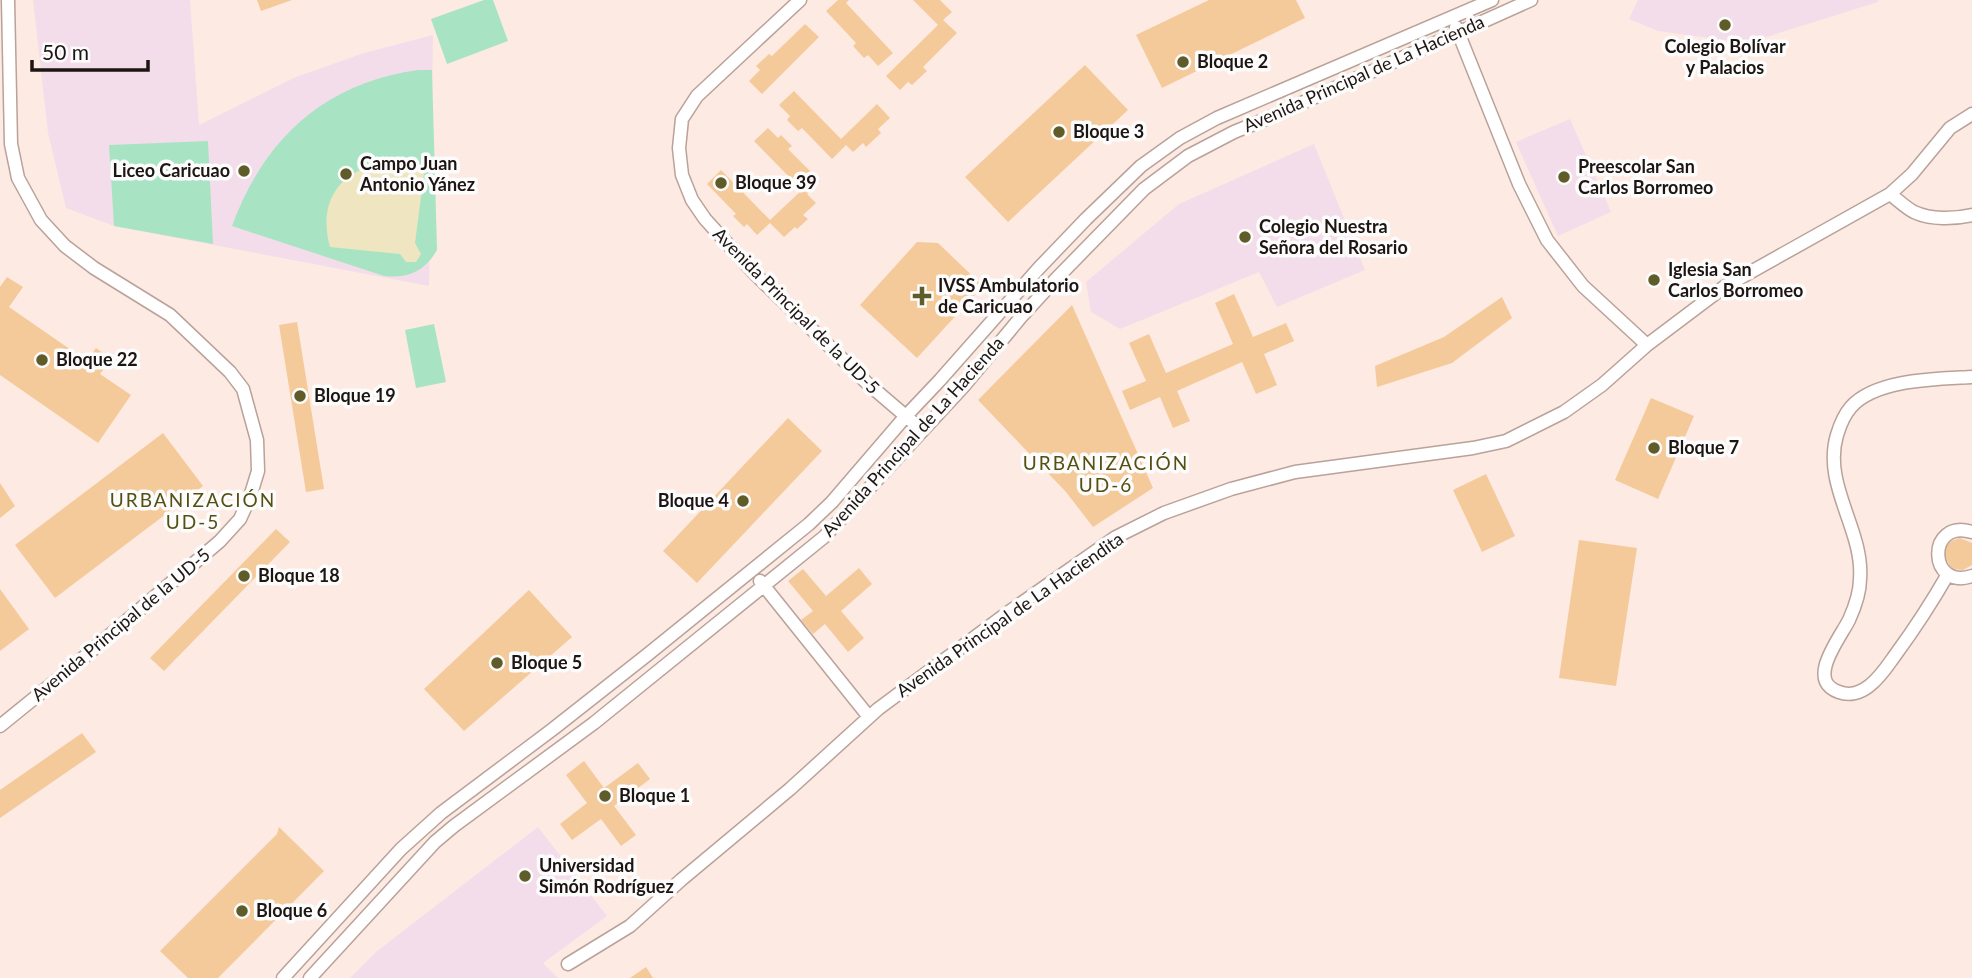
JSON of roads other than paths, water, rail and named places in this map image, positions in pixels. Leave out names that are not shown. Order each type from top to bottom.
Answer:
[{"type":"street","name":"Avenida Principal de la UD-5","points":[[0,726],[220,541],[240,519],[258,471],[257,440],[247,401],[243,389],[230,372],[170,315],[94,268],[65,246],[41,220],[28,198],[18,178],[11,144],[8,0]]},
{"type":"street","name":"Avenida Principal de la UD-5","points":[[800,0],[697,96],[682,119],[679,148],[682,175],[692,200],[705,219],[754,274],[867,383],[922,430]]},
{"type":"street","name":"Avenida Principal de La Hacienda","points":[[283,978],[401,849],[441,813],[574,713],[810,524],[1039,268],[1141,166],[1181,138],[1217,118],[1492,0]]},
{"type":"street","name":"Avenida Principal de La Hacienda","points":[[310,978],[435,842],[594,723],[824,537],[963,387],[1021,317],[1144,188],[1188,156],[1234,132],[1531,0]]},
{"type":"street","points":[[1451,17],[1519,184],[1547,240],[1583,286],[1647,345]]},
{"type":"street","name":"Avenida Principal de La Haciendita","points":[[568,964],[630,926],[790,789],[869,717],[1006,614],[1116,537],[1164,513],[1231,489],[1295,472],[1473,448],[1506,441],[1564,412],[1602,385],[1647,345],[1724,287],[1890,194],[1912,174],[1950,128],[1972,114]]},
{"type":"street","points":[[1890,194],[1913,212],[1935,218],[1972,215]]},
{"type":"street","points":[[1039,268],[1055,280]]},
{"type":"street","points":[[1948,574],[1926,613],[1880,676],[1868,687],[1855,693],[1844,694],[1835,691],[1826,683],[1824,673],[1827,658],[1849,619],[1861,580],[1858,553],[1833,468],[1833,447],[1841,422],[1852,406],[1868,395],[1892,385],[1972,377]]},
{"type":"street","points":[[1972,532],[1957,530],[1946,536],[1937,552],[1940,565],[1948,574],[1960,578],[1972,576]]},
{"type":"street","points":[[752,571],[869,717]]},
{"type":"place","name":"Colegio Bolívar y Palacios","points":[[1725,25]]},
{"type":"place","name":"Bloque 2","points":[[1183,62]]},
{"type":"place","name":"Bloque 3","points":[[1059,132]]},
{"type":"place","name":"Liceo Caricuao","points":[[244,171]]},
{"type":"place","name":"Campo Juan Antonio Yánez","points":[[346,174]]},
{"type":"place","name":"Preescolar San Carlos Borromeo","points":[[1564,177]]},
{"type":"place","name":"Bloque 39","points":[[721,183]]},
{"type":"place","name":"Colegio Nuestra Señora del Rosario","points":[[1245,237]]},
{"type":"place","name":"Iglesia San Carlos Borromeo","points":[[1654,280]]},
{"type":"place","name":"IVSS Ambulatorio de Caricuao","points":[[922,296]]},
{"type":"place","name":"Bloque 22","points":[[42,360]]},
{"type":"place","name":"Bloque 19","points":[[300,396]]},
{"type":"place","name":"Bloque 7","points":[[1654,448]]},
{"type":"place","name":"Bloque 4","points":[[743,501]]},
{"type":"place","name":"Bloque 18","points":[[244,576]]},
{"type":"place","name":"Bloque 5","points":[[497,663]]},
{"type":"place","name":"Bloque 1","points":[[605,796]]},
{"type":"place","name":"Universidad Simón Rodríguez","points":[[525,876]]},
{"type":"place","name":"Bloque 6","points":[[242,911]]},
{"type":"district","name":"URBANIZACIÓN UD-6","points":[[1106,474]]},
{"type":"district","name":"URBANIZACIÓN UD-5","points":[[193,511]]}]
